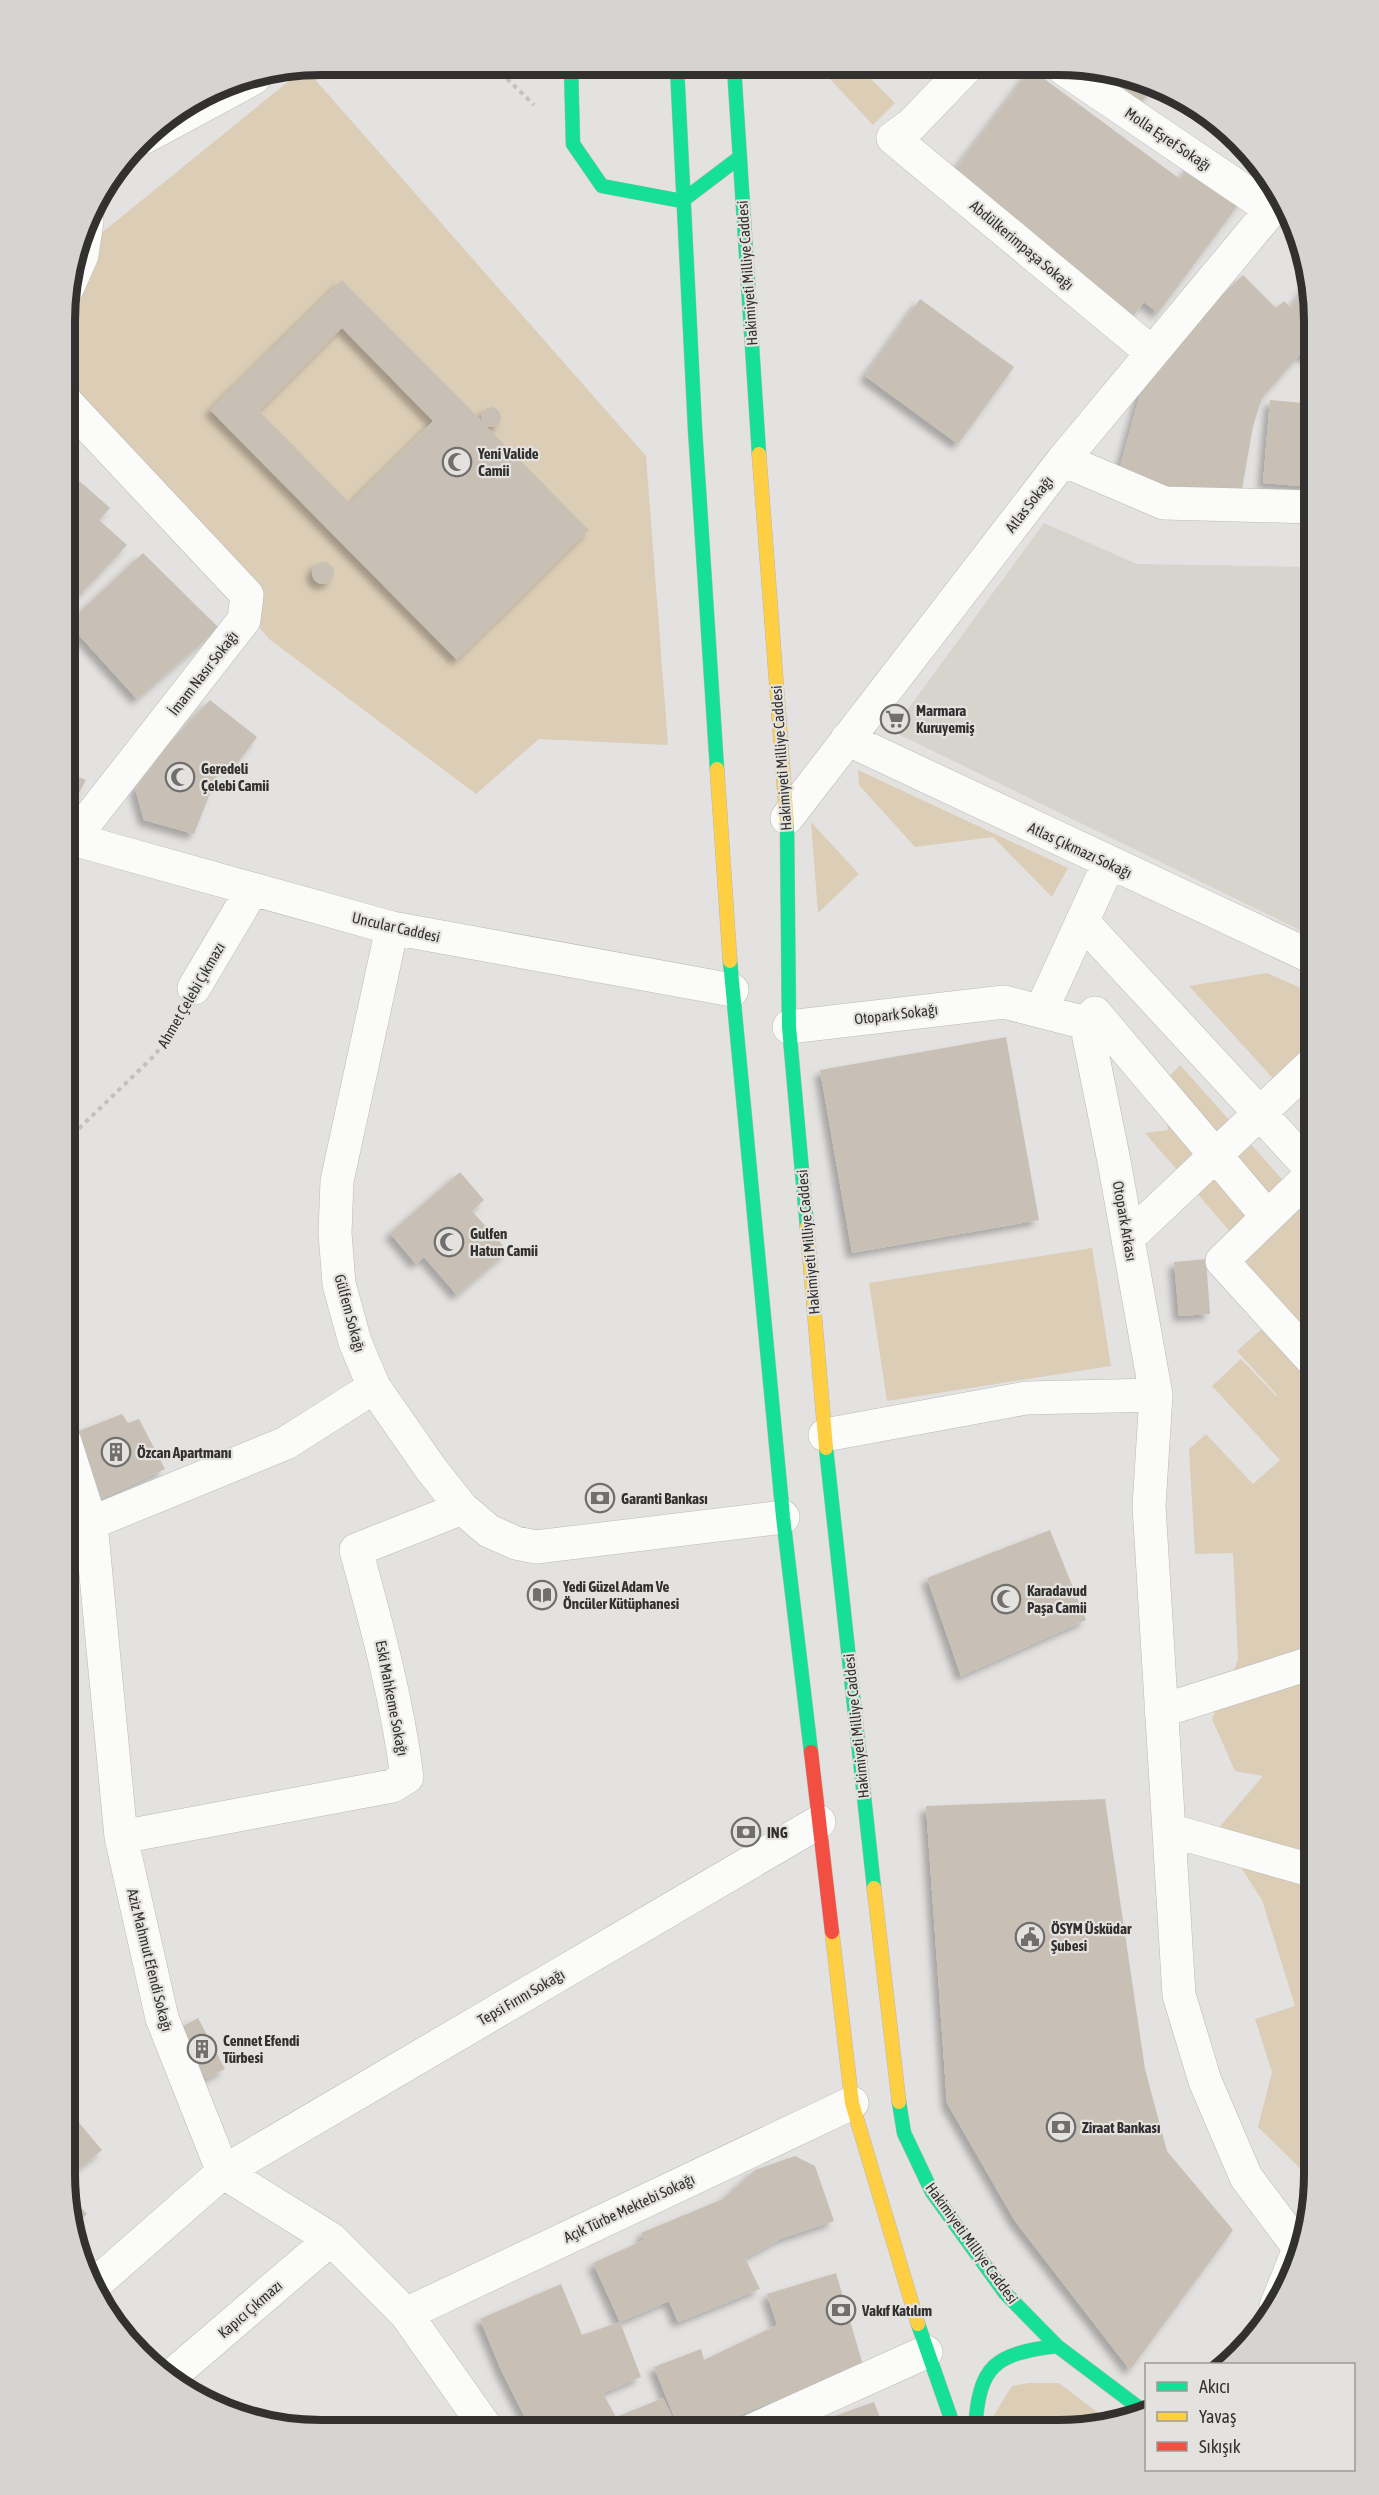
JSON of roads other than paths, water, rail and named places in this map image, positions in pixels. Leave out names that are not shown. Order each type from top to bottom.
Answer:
[{"type":"main road","points":[[571,75],[573,144],[602,186],[682,201],[740,158]]},
{"type":"main road","points":[[677,75],[682,201],[732,990],[783,1517],[852,2103],[926,2352],[951,2420]]},
{"type":"main road","name":"Hakimiyeti Milliye Caddesi","points":[[735,75],[758,436],[787,818],[789,1027],[825,1435],[889,2033],[904,2133],[932,2192],[1005,2293],[1057,2346],[1138,2407]]},
{"type":"main road","points":[[976,2420],[979,2390],[993,2365],[1010,2354],[1057,2346]]},
{"type":"street","name":"Abdülkerimpaşa Sokağı","points":[[960,75],[911,125],[893,138],[1151,352]]},
{"type":"street","name":"Molla Eşref Sokağı","points":[[1075,76],[1274,202]]},
{"type":"street","points":[[188,114],[217,98]]},
{"type":"street","name":"Atlas Sokağı","points":[[787,818],[1063,460],[1275,205]]},
{"type":"street","name":"İmam Nasır Sokağı","points":[[75,413],[247,595],[244,620],[75,832]]},
{"type":"street","points":[[1063,460],[1164,503],[1304,507]]},
{"type":"street","name":"Atlas Çıkmazı Sokağı","points":[[847,739],[1109,864],[1304,953]]},
{"type":"street","name":"Uncular Caddesi","points":[[75,839],[392,928],[732,990]]},
{"type":"street","points":[[1109,864],[1041,1011],[1086,1023],[1095,1013],[1267,1216]]},
{"type":"street","name":"Ahmet Çelebi Çıkmazı","points":[[194,988],[252,890]]},
{"type":"street","points":[[1082,921],[1304,1161]]},
{"type":"street","name":"Gülfem Sokağı","points":[[374,1387],[355,1342],[339,1284],[335,1233],[337,1181],[392,928]]},
{"type":"street","name":"Otopark Sokağı","points":[[789,1027],[1004,1002],[1041,1011]]},
{"type":"street","name":"Otopark Arkası","points":[[1086,1023],[1156,1395],[1149,1506],[1179,1995],[1205,2081],[1246,2177],[1295,2242]]},
{"type":"street","points":[[1128,1238],[1304,1072]]},
{"type":"street","points":[[1304,1181],[1222,1261],[1304,1351]]},
{"type":"street","points":[[91,1523],[286,1443],[374,1387],[462,1508],[489,1531],[516,1544],[536,1547],[783,1517]]},
{"type":"street","points":[[825,1435],[1026,1398],[1156,1395]]},
{"type":"street","name":"Aziz Mahmut Efendi Sokağı","points":[[75,1473],[91,1523],[121,1837],[162,2018],[223,2172]]},
{"type":"street","name":"Eski Mahkeme Sokağı","points":[[121,1837],[392,1786],[407,1777],[386,1657],[356,1550],[462,1508]]},
{"type":"street","points":[[1161,1711],[1304,1665]]},
{"type":"street","name":"Tepsi Fırını Sokağı","points":[[99,2281],[223,2172],[819,1822]]},
{"type":"street","points":[[1168,1830],[1304,1868]]},
{"type":"street","name":"Açık Türbe Mektebi Sokağı","points":[[406,2314],[852,2103]]},
{"type":"street","points":[[223,2172],[331,2239],[406,2314],[481,2420]]},
{"type":"street","name":"Kapıcı Çıkmazı","points":[[176,2373],[331,2239]]},
{"type":"street","points":[[775,2420],[926,2352]]},
{"type":"place","name":"Yeni Valide Camii","points":[[457,462]]},
{"type":"place","name":"Marmara Kuruyemiş","points":[[895,719]]},
{"type":"place","name":"Geredeli Çelebi Camii","points":[[180,777]]},
{"type":"place","name":"Gulfen Hatun Camii","points":[[449,1242]]},
{"type":"place","name":"Özcan Apartmanı","points":[[116,1452]]},
{"type":"place","name":"Garanti Bankası","points":[[600,1498]]},
{"type":"place","name":"Yedi Güzel Adam Ve Öncüler Kütüphanesi","points":[[542,1595]]},
{"type":"place","name":"Karadavud Paşa Camii","points":[[1006,1599]]},
{"type":"place","name":"ING","points":[[746,1832]]},
{"type":"place","name":"ÖSYM Üsküdar Şubesi","points":[[1030,1937]]},
{"type":"place","name":"Cennet Efendi Türbesi","points":[[202,2049]]},
{"type":"place","name":"Ziraat Bankası","points":[[1061,2127]]},
{"type":"place","name":"Vakıf Katılım","points":[[841,2310]]}]
